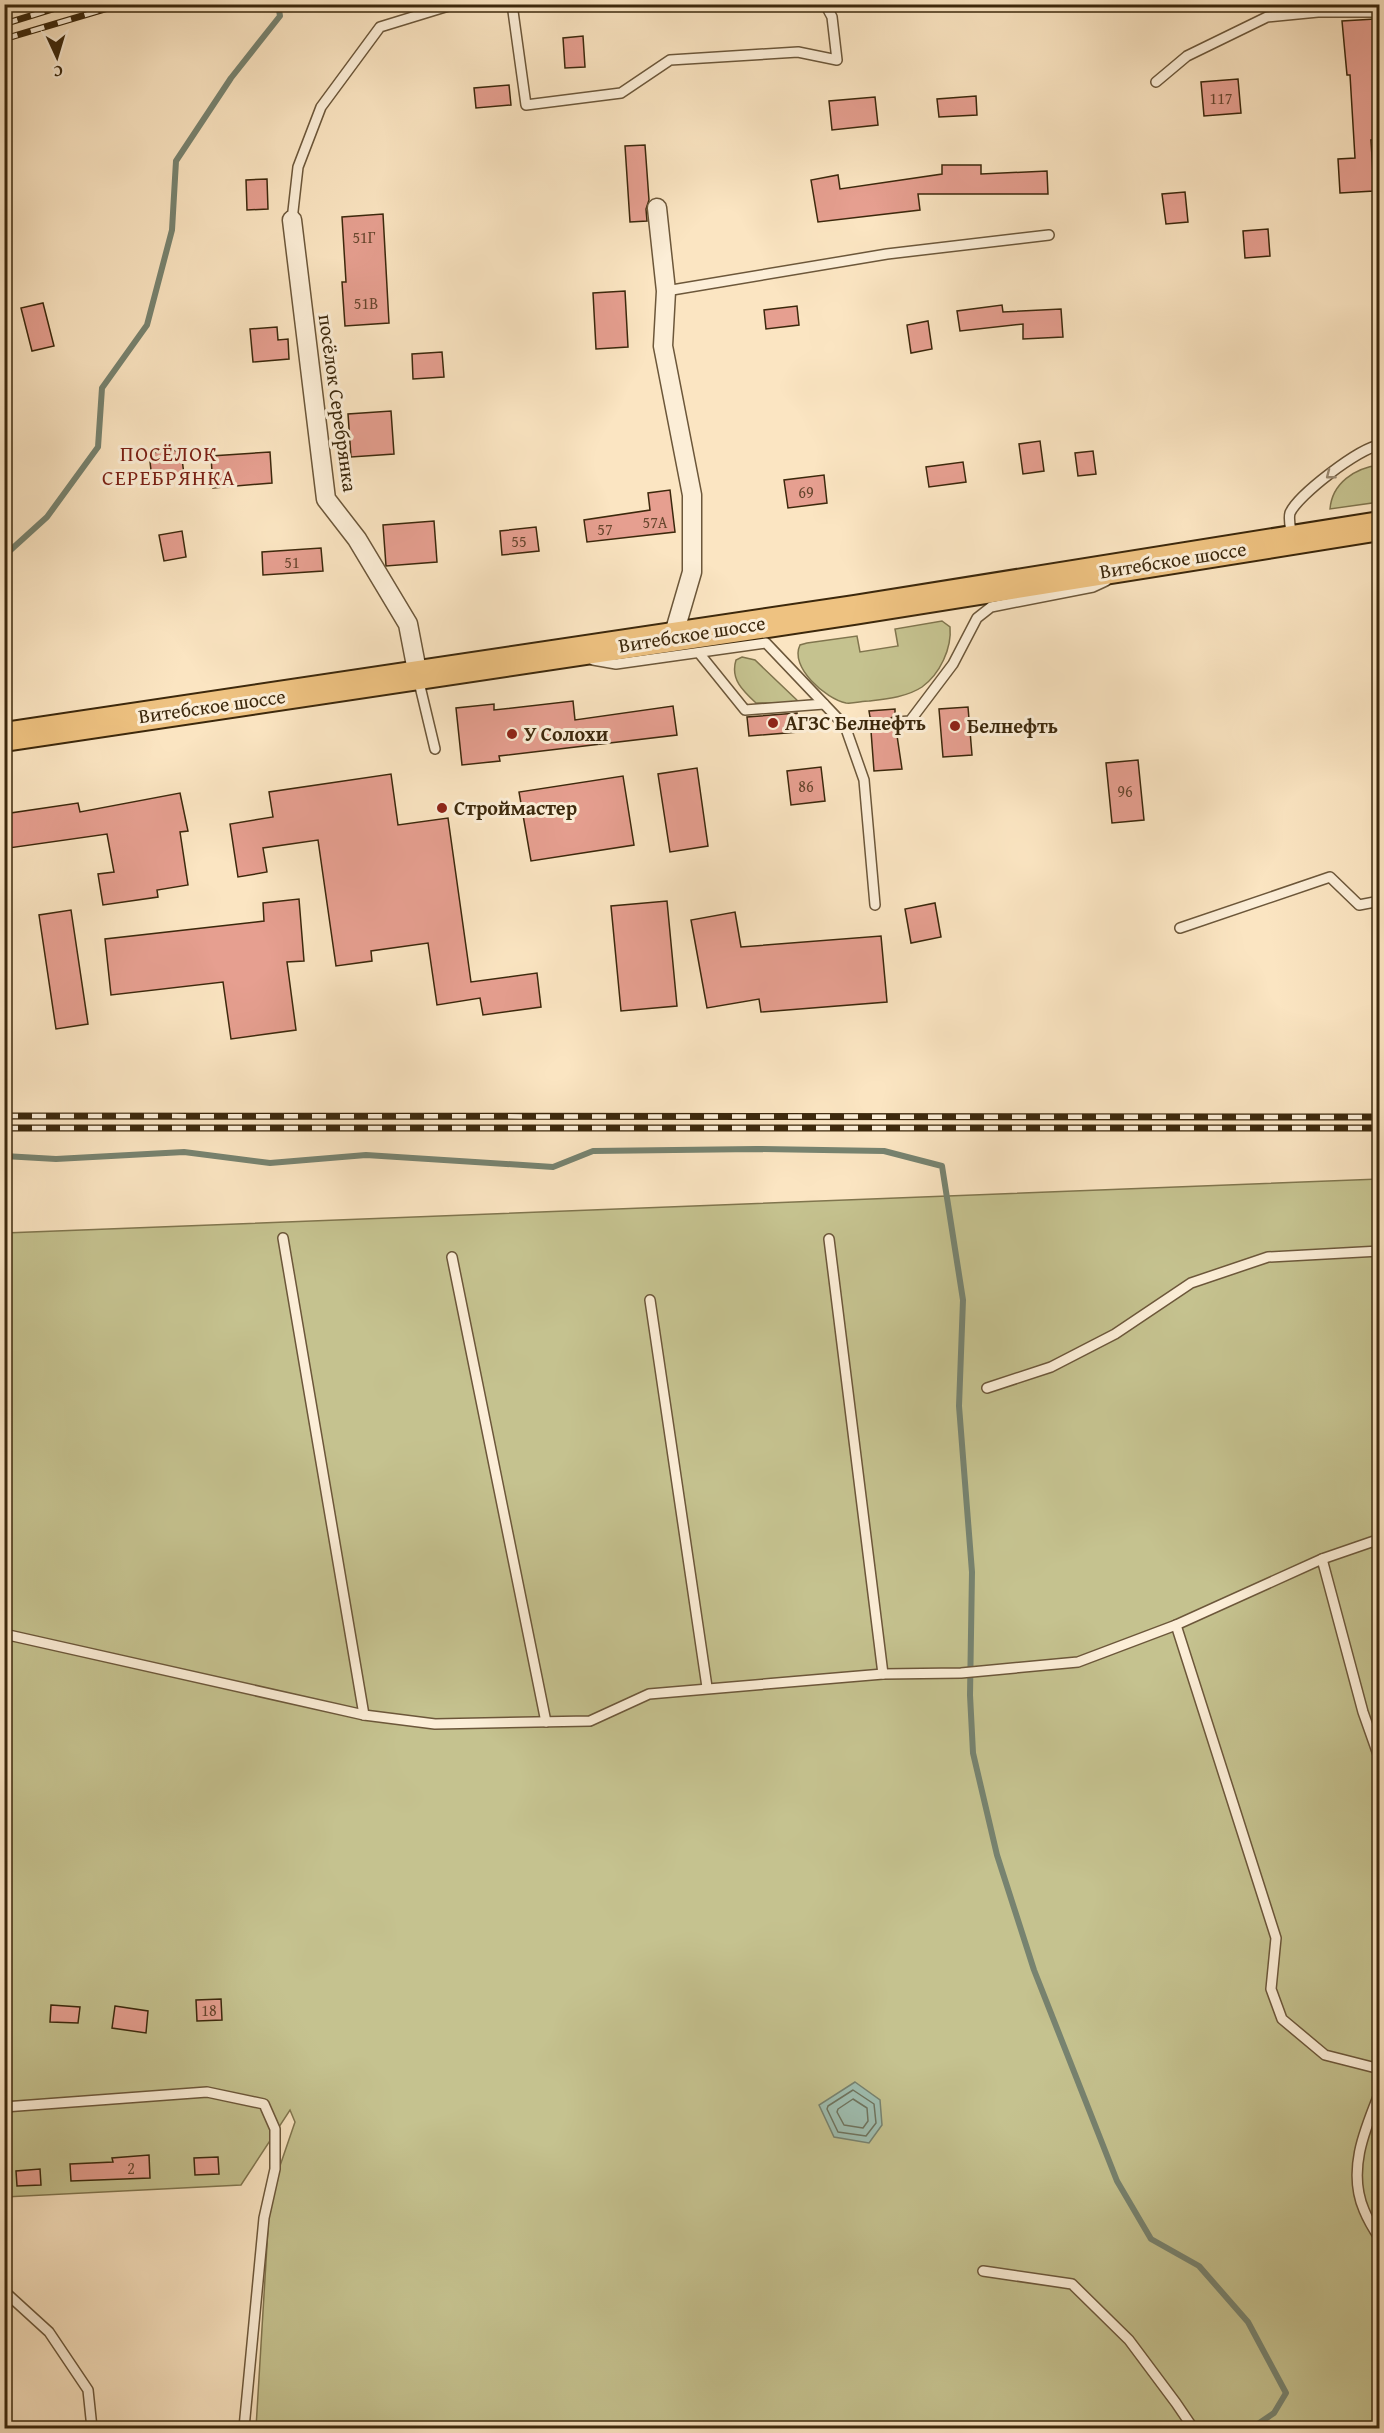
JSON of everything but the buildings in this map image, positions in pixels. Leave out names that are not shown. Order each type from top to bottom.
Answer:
[{"type":"main road","name":"Витебское шоссе","points":[[4,737],[564,654],[1380,526]]},
{"type":"street","points":[[657,208],[666,291],[663,346],[692,495],[692,572],[673,637]]},
{"type":"street","name":"посёлок Серебрянка","points":[[292,220],[326,499],[357,540],[408,624],[418,676]]},
{"type":"lane","points":[[292,220],[297,167],[321,107],[380,27],[455,4]]},
{"type":"lane","points":[[512,4],[525,105],[621,93],[670,60],[798,52],[837,60],[832,17],[825,4]]},
{"type":"lane","points":[[1156,82],[1187,56],[1267,17],[1318,12],[1380,12]]},
{"type":"lane","points":[[666,291],[887,254],[1049,235]]},
{"type":"lane","points":[[1293,540],[1289,516],[1297,501],[1356,454],[1380,445]]},
{"type":"lane","points":[[896,722],[910,721],[954,664],[977,618],[991,607],[1093,587],[1147,564]]},
{"type":"lane","points":[[564,654],[616,664],[766,643],[845,726],[864,780],[875,905]]},
{"type":"lane","points":[[699,652],[745,710],[824,704]]},
{"type":"lane","points":[[418,676],[435,749]]},
{"type":"lane","points":[[845,726],[870,724]]},
{"type":"lane","points":[[1180,928],[1330,878],[1359,905],[1380,901]]},
{"type":"lane","points":[[283,1238],[364,1715]]},
{"type":"lane","points":[[829,1239],[883,1674]]},
{"type":"lane","points":[[987,1388],[1051,1367],[1115,1334],[1191,1283],[1268,1257],[1380,1251]]},
{"type":"lane","points":[[452,1257],[546,1722]]},
{"type":"lane","points":[[650,1300],[707,1688]]},
{"type":"lane","points":[[4,1634],[364,1715],[435,1724],[590,1721],[649,1694],[883,1674],[961,1673],[1078,1662],[1176,1625],[1322,1559],[1380,1539]]},
{"type":"lane","points":[[1322,1559],[1363,1712],[1380,1760]]},
{"type":"lane","points":[[1176,1625],[1276,1938],[1271,1989],[1282,2019],[1325,2055],[1380,2069]]},
{"type":"lane","points":[[4,2107],[207,2092],[264,2104],[274,2129],[275,2169],[264,2218],[244,2428]]},
{"type":"lane","points":[[1380,2092],[1364,2132],[1356,2171],[1363,2208],[1380,2239]]},
{"type":"lane","points":[[983,2271],[1072,2284],[1129,2340],[1193,2428]]},
{"type":"lane","points":[[4,2291],[49,2332],[88,2390],[92,2428]]},
{"type":"shaded area","points":[[1379,465],[1379,502],[1330,509],[1335,492],[1346,478],[1362,469]]},
{"type":"shaded area","points":[[942,621],[950,627],[949,643],[944,660],[928,682],[903,695],[846,703],[820,689],[804,672],[800,663],[798,654],[800,645],[857,636],[860,652],[898,646],[895,629]]},
{"type":"shaded area","points":[[742,657],[755,660],[800,703],[756,703],[736,679],[736,660]]},
{"type":"shaded area","points":[[1379,1179],[1379,2428],[256,2428],[270,2195],[295,2122],[290,2110],[241,2185],[5,2197],[5,1233]]},
{"type":"water","points":[[855,2082],[880,2100],[882,2125],[869,2143],[834,2137],[819,2105]]},
{"type":"waterway","points":[[4,556],[47,517],[98,447],[102,388],[147,325],[172,230],[176,161],[231,78],[280,16],[278,4]]},
{"type":"waterway","points":[[4,1156],[56,1159],[184,1152],[270,1163],[366,1155],[553,1167],[593,1151],[756,1149],[884,1151],[942,1166],[963,1300],[959,1406],[972,1572],[970,1695],[973,1753],[997,1855],[1034,1970],[1117,2181],[1151,2239],[1199,2266],[1248,2322],[1286,2393],[1274,2413],[1252,2428]]},
{"type":"railway","points":[[4,24],[69,4]]},
{"type":"railway","points":[[4,39],[122,4]]},
{"type":"railway","points":[[4,1116],[1380,1117]]},
{"type":"railway","points":[[4,1128],[1380,1128]]},
{"type":"place","name":"АГЗС Белнефть","points":[[773,723]]},
{"type":"place","name":"Белнефть","points":[[955,726]]},
{"type":"place","name":"У Солохи","points":[[512,734]]},
{"type":"place","name":"Строймастер","points":[[442,808]]},
{"type":"district","name":"ПОСЁЛОК СЕРЕБРЯНКА","points":[[169,466]]}]
